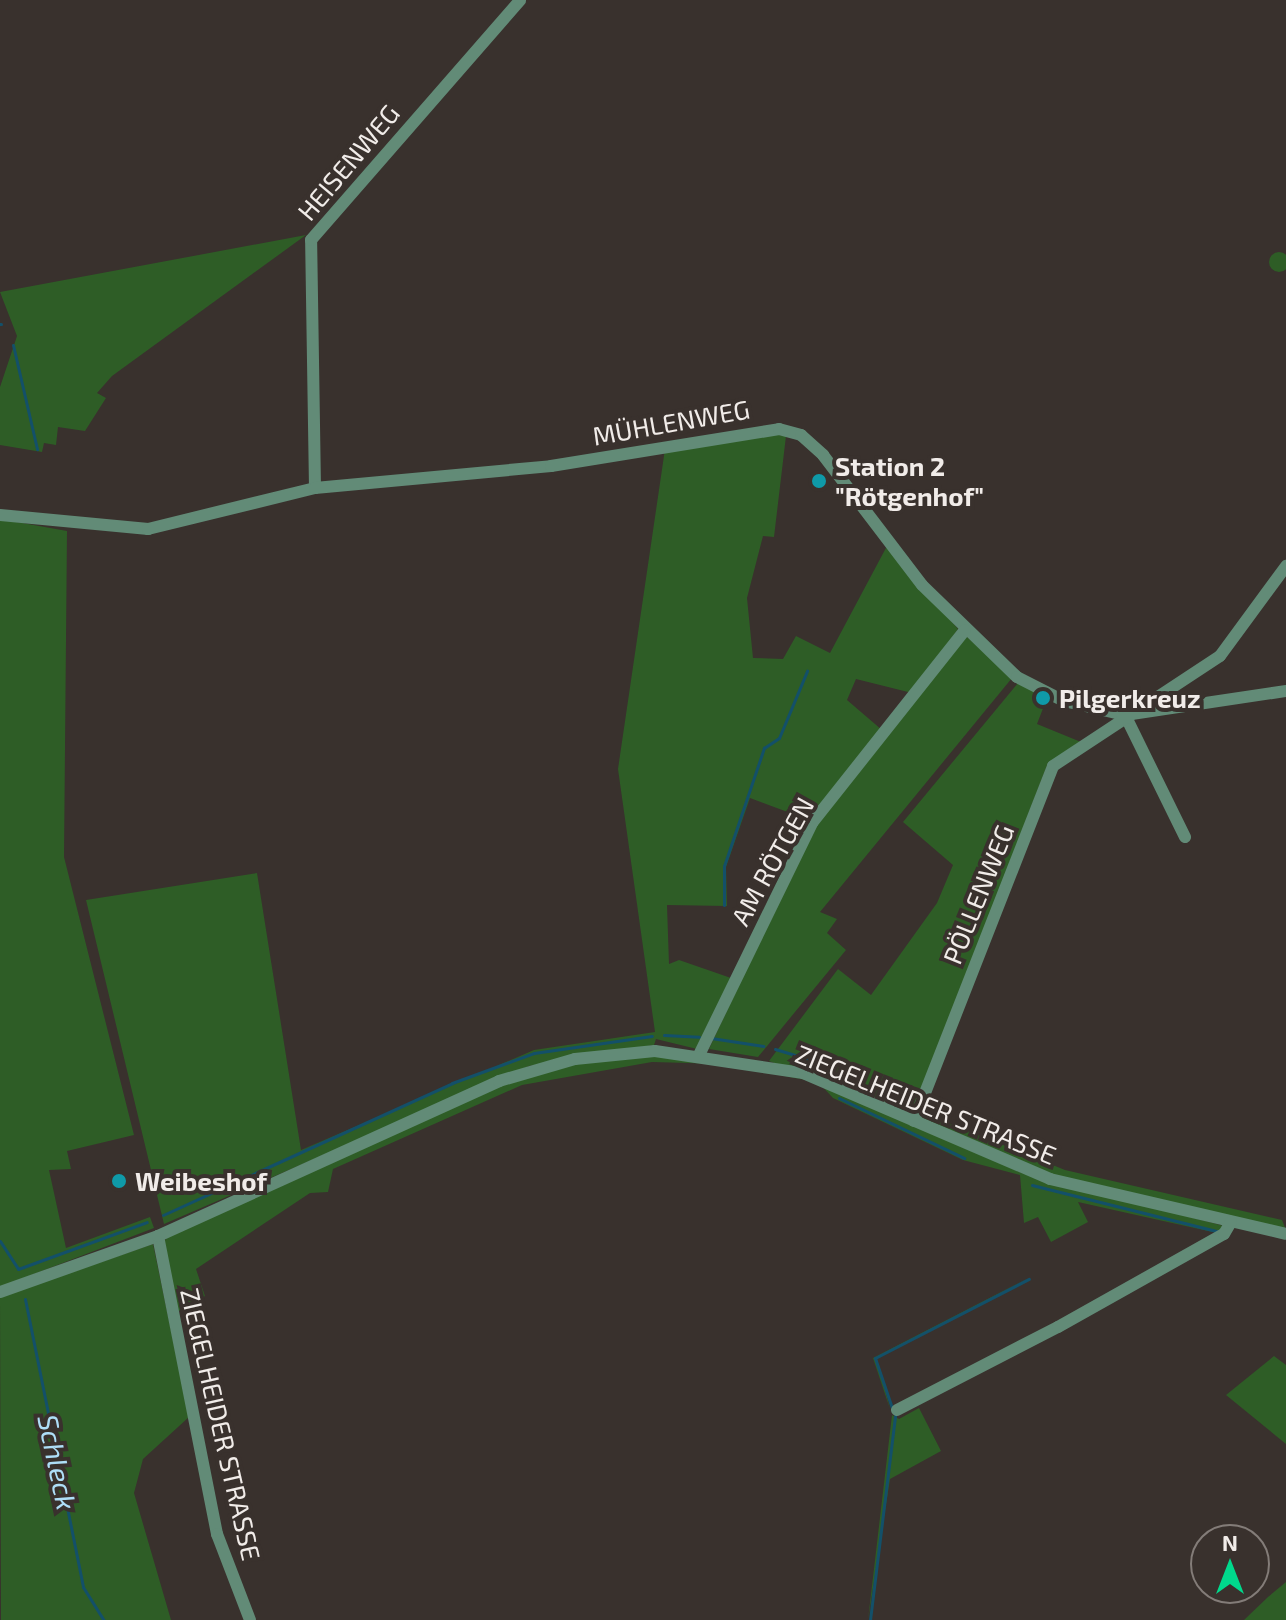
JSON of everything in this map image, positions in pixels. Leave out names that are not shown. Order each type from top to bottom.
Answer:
[{"type":"street","name":"HEISENWEG","points":[[315,488],[311,240],[520,0]]},
{"type":"street","name":"MÜHLENWEG","points":[[0,515],[148,529],[315,488],[551,466],[779,429],[801,435],[823,455],[965,630],[1017,677],[1064,701],[1125,715],[1286,691]]},
{"type":"street","name":"PÖLLENWEG","points":[[914,1121],[1053,766],[1125,715],[1220,656],[1286,566]]},
{"type":"street","name":"AM RÖTGEN","points":[[700,1053],[812,823],[965,630]]},
{"type":"street","points":[[1125,715],[1185,837]]},
{"type":"street","name":"ZIEGELHEIDER STRASSE","points":[[11,1289],[158,1236],[521,1073],[619,1053],[700,1053],[803,1073],[1050,1179],[1286,1234]]},
{"type":"street","points":[[897,1410],[1224,1234],[1231,1222]]},
{"type":"street","name":"ZIEGELHEIDER STRASSE","points":[[158,1236],[217,1534],[250,1620]]},
{"type":"green space","points":[[306,235],[112,376],[97,393],[106,398],[85,431],[58,427],[56,445],[44,443],[42,452],[0,445],[0,387],[17,336],[0,292]]},
{"type":"green space","points":[[1279,252],[1286,255],[1289,262],[1286,269],[1279,272],[1272,269],[1269,262],[1272,255]]},
{"type":"green space","points":[[756,432],[786,436],[774,537],[763,536],[747,598],[753,658],[783,659],[796,636],[830,653],[887,546],[958,629],[912,693],[856,679],[847,700],[882,730],[809,820],[750,798],[726,867],[727,906],[667,905],[669,964],[679,960],[731,978],[697,1049],[656,1039],[654,1045],[529,1066],[164,1224],[86,900],[257,873],[301,1150],[534,1050],[655,1032],[618,769],[665,449]]},
{"type":"green space","points":[[0,519],[67,531],[64,857],[134,1135],[67,1151],[71,1169],[49,1170],[66,1248],[150,1217],[154,1228],[0,1287]]},
{"type":"green space","points":[[966,636],[1012,678],[820,912],[837,919],[827,933],[846,950],[758,1057],[709,1049],[812,828]]},
{"type":"green space","points":[[1018,683],[1047,698],[1037,724],[1081,742],[1048,763],[915,1108],[909,1113],[769,1061],[838,969],[871,995],[937,903],[953,865],[903,822]]},
{"type":"green space","points":[[660,1055],[739,1064],[810,1081],[724,1064],[652,1062],[522,1085],[333,1169],[328,1192],[310,1193],[196,1269],[205,1296],[177,1312],[164,1242],[169,1234],[494,1088],[570,1065]]},
{"type":"green space","points":[[819,1083],[1022,1173],[1224,1226],[1217,1233],[1078,1202],[1088,1222],[1051,1242],[1038,1217],[1024,1223],[1020,1175],[963,1160],[833,1098]]},
{"type":"green space","points":[[922,1112],[1065,1170],[1282,1220],[1286,1230],[1052,1175],[922,1120]]},
{"type":"green space","points":[[153,1244],[189,1417],[143,1459],[134,1493],[171,1620],[1,1620],[0,1297]]},
{"type":"green space","points":[[1030,1277],[877,1359],[890,1409],[873,1358]]},
{"type":"green space","points":[[1274,1356],[1286,1365],[1286,1444],[1226,1395]]},
{"type":"green space","points":[[919,1408],[941,1451],[890,1479],[868,1620],[892,1415],[899,1419]]},
{"type":"green space","points":[[1286,1582],[1286,1620],[1244,1620],[1261,1604],[1270,1604],[1270,1595]]},
{"type":"waterway","points":[[13,345],[37,449]]},
{"type":"waterway","points":[[724,905],[724,866],[764,748],[779,738],[807,671]]},
{"type":"waterway","points":[[664,1035],[699,1037]]},
{"type":"waterway","points":[[163,1215],[452,1083],[534,1053],[652,1036]]},
{"type":"waterway","points":[[711,1038],[763,1046]]},
{"type":"waterway","points":[[775,1049],[832,1066]]},
{"type":"waterway","points":[[839,1098],[964,1158]]},
{"type":"waterway","points":[[1032,1185],[1217,1231]]},
{"type":"waterway","points":[[0,1241],[18,1269],[147,1222]]},
{"type":"waterway","points":[[892,1408],[875,1358],[1029,1279]]},
{"type":"waterway","name":"Schleck","points":[[25,1299],[83,1587],[104,1620]]},
{"type":"waterway","points":[[870,1620],[895,1415]]},
{"type":"place","name":"Station 2 \"Rötgenhof\"","points":[[819,481]]},
{"type":"place","name":"Pilgerkreuz","points":[[1043,698]]},
{"type":"place","name":"Weibeshof","points":[[119,1181]]}]
